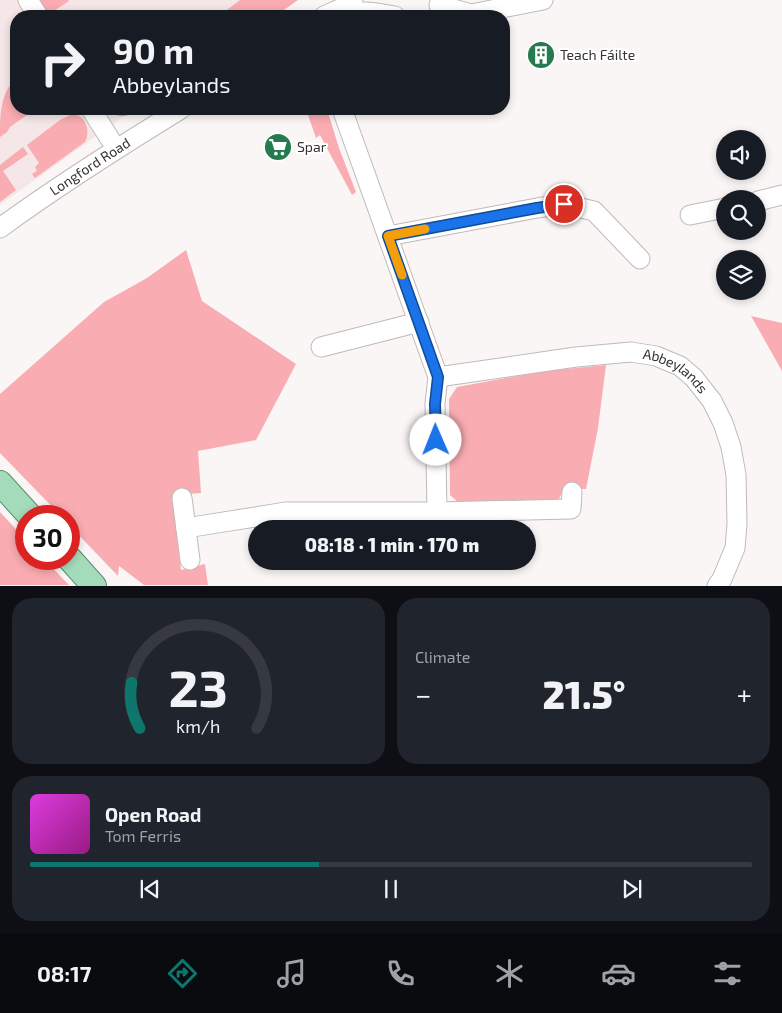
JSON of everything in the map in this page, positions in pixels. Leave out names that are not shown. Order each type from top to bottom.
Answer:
[{"type":"main road","points":[[0,483],[20,505]]},
{"type":"main road","points":[[80,570],[94,586]]},
{"type":"street","points":[[337,10],[359,0]]},
{"type":"street","points":[[492,10],[543,0]]},
{"type":"street","points":[[436,7],[451,10]]},
{"type":"street","points":[[94,115],[109,140]]},
{"type":"street","points":[[0,217],[109,140],[159,115]]},
{"type":"street","name":"Longford Road","points":[[0,228],[159,115]]},
{"type":"street","points":[[344,115],[438,377],[435,404],[437,512]]},
{"type":"street","points":[[766,199],[782,195]]},
{"type":"street","points":[[388,236],[564,204],[594,211],[640,259]]},
{"type":"street","points":[[690,214],[716,210]]},
{"type":"street","points":[[321,347],[419,322]]},
{"type":"street","name":"Abbeylands","points":[[438,377],[576,357],[631,352],[656,356],[680,366],[694,378],[712,401],[731,447],[736,475],[737,524],[735,548],[722,579],[717,586]]},
{"type":"street","points":[[186,528],[286,512],[437,512],[570,509],[572,492]]},
{"type":"street","points":[[182,498],[190,560]]},
{"type":"shaded area","points":[[0,0],[298,0],[282,10],[10,10],[10,115],[126,115],[0,205]]},
{"type":"shaded area","points":[[34,0],[69,1],[55,10],[42,10]]},
{"type":"shaded area","points":[[240,0],[298,0],[284,10],[227,10]]},
{"type":"shaded area","points":[[10,86],[10,115],[27,115],[0,137],[2,105]]},
{"type":"shaded area","points":[[70,115],[81,117],[86,124],[87,138],[85,142],[35,178],[32,174],[37,171],[35,167],[39,163],[27,145],[60,120]]},
{"type":"shaded area","points":[[308,115],[329,115],[356,192],[352,195],[320,135],[316,138]]},
{"type":"shaded area","points":[[23,147],[28,154],[3,171],[16,190],[0,202],[0,165]]},
{"type":"shaded area","points":[[186,250],[202,301],[296,364],[256,440],[198,451],[201,493],[173,495],[181,570],[205,564],[208,585],[144,585],[119,566],[118,576],[80,536],[80,505],[50,505],[0,453],[0,394],[104,302],[147,278]]},
{"type":"shaded area","points":[[751,316],[782,323],[782,371]]},
{"type":"shaded area","points":[[606,365],[598,428],[586,489],[564,489],[559,499],[552,503],[459,503],[450,495],[449,399],[457,387],[545,371]]},
{"type":"shaded area","points":[[0,512],[15,528],[15,570],[55,570],[69,585],[0,585]]},
{"type":"slow traffic","points":[[402,275],[388,236],[425,229]]},
{"type":"place","name":"Teach Fáilte","points":[[541,55]]},
{"type":"place","name":"Spar","points":[[278,147]]},
{"type":"route","points":[[436,440],[435,404],[438,377],[388,236],[564,204]]}]
